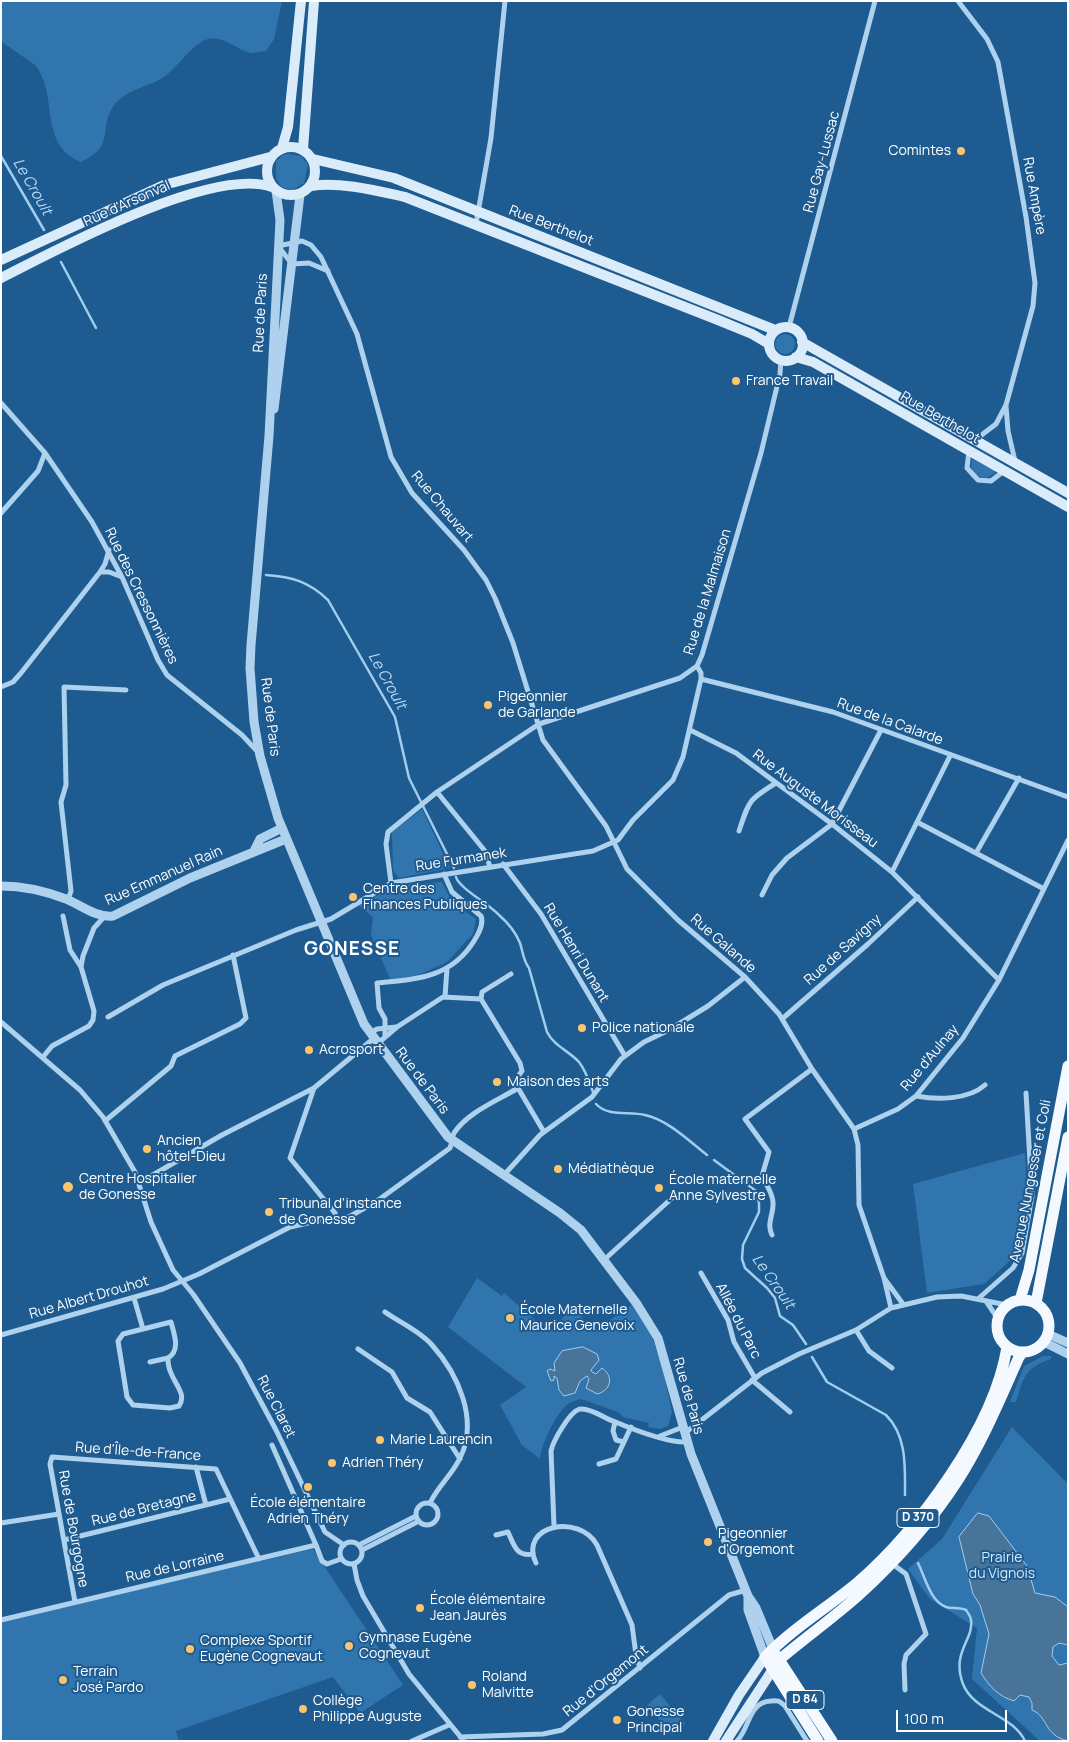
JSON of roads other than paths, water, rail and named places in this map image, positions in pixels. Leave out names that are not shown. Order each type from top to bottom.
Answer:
[{"type":"main road","points":[[282,148],[303,149],[313,159],[314,178],[311,186],[300,195],[283,195],[274,189],[268,168],[270,157],[282,148],[288,127],[301,1]]},
{"type":"main road","points":[[303,149],[314,1]]},
{"type":"main road","name":"Rue d'Arsonval","points":[[1,260],[164,185],[270,157]]},
{"type":"main road","name":"Rue Berthelot","points":[[313,159],[394,178],[775,330]]},
{"type":"main road","name":"Rue d'Arsonval","points":[[1,278],[143,210],[179,196],[249,184],[262,184],[274,189]]},
{"type":"main road","name":"Rue Berthelot","points":[[311,186],[322,184],[374,190],[405,197],[718,320],[752,334],[769,344]]},
{"type":"main road","points":[[789,327],[799,334],[802,342],[801,350],[796,357],[781,360],[772,353],[769,344],[775,330],[789,327]]},
{"type":"main road","name":"Rue Berthelot","points":[[802,342],[1068,493]]},
{"type":"main road","name":"Rue Berthelot","points":[[796,357],[813,362],[1068,507]]},
{"type":"main road","name":"Avenue Nungesser et Coli","points":[[1020,1300],[1029,1270],[1068,1066]]},
{"type":"main road","name":"Avenue Nungesser et Coli","points":[[1036,1303],[1068,1137]]},
{"type":"main road","points":[[1020,1300],[1036,1303],[1047,1316],[1046,1338],[1031,1351],[1023,1352],[1007,1347],[999,1336],[998,1319],[1007,1305],[1020,1300]]},
{"type":"main road","name":"D 370","points":[[713,1741],[739,1695],[769,1653],[856,1583],[880,1561],[927,1507],[944,1484],[976,1428],[999,1379],[1007,1347]]},
{"type":"main road","name":"D 370","points":[[726,1741],[776,1664],[858,1595],[891,1563],[927,1523],[958,1480],[987,1430],[1016,1363],[1023,1352]]},
{"type":"main road","name":"D 84","points":[[769,1653],[832,1741]]},
{"type":"main road","name":"D 84","points":[[776,1664],[782,1686],[818,1741]]},
{"type":"street","points":[[475,225],[479,213],[491,138],[505,1]]},
{"type":"street","name":"Rue Gay-Lussac","points":[[789,327],[875,1]]},
{"type":"street","name":"Rue Ampère","points":[[958,1],[986,39],[998,62],[1033,260],[1035,283],[1033,306],[1006,405],[996,424],[975,440]]},
{"type":"street","name":"Rue de Paris","points":[[274,189],[280,220],[269,436],[250,668],[254,723],[260,756],[282,828],[321,922],[373,1038],[418,1100],[453,1141],[573,1222],[605,1259],[637,1304],[658,1338],[685,1434],[747,1593],[756,1608],[769,1653]]},
{"type":"street","name":"Rue de Paris","points":[[269,436],[278,391],[300,195]]},
{"type":"street","points":[[296,241],[278,246],[292,264],[309,263],[328,271]]},
{"type":"street","name":"Rue Chauvart","points":[[296,241],[312,245],[328,271],[357,334],[391,457],[412,493],[464,550],[486,580],[513,644],[543,740],[597,814]]},
{"type":"street","name":"Rue de la Malmaison","points":[[390,883],[386,844],[388,832],[438,792],[539,724],[680,678],[696,666],[702,655],[761,452],[780,374],[781,360]]},
{"type":"street","name":"Rue des Cressonnières","points":[[1,403],[45,453],[87,514],[109,550],[158,660],[168,675],[242,735],[260,756]]},
{"type":"street","name":"Rue Ampère","points":[[1006,405],[1008,431],[1015,463]]},
{"type":"street","points":[[969,450],[967,468],[978,480],[991,481],[1004,470]]},
{"type":"street","points":[[1,513],[38,471],[45,453]]},
{"type":"street","points":[[1,687],[13,682],[21,673],[100,572],[105,564],[109,550]]},
{"type":"street","points":[[100,572],[109,572],[122,577]]},
{"type":"street","points":[[614,842],[622,836],[633,820],[673,780],[690,730],[701,679],[701,673],[696,666]]},
{"type":"street","name":"Rue de la Calarde","points":[[701,679],[833,712],[950,756],[1019,778],[1068,797]]},
{"type":"street","points":[[68,900],[71,891],[61,802],[66,785],[64,687],[126,690]]},
{"type":"street","points":[[242,735],[248,734],[254,723]]},
{"type":"street","name":"Rue Auguste Morisseau","points":[[690,730],[736,752],[892,872],[963,946],[999,980]]},
{"type":"street","points":[[762,895],[772,875],[787,858],[832,824],[881,730]]},
{"type":"street","points":[[892,872],[950,756]]},
{"type":"street","points":[[976,853],[1019,778]]},
{"type":"street","points":[[739,831],[748,803],[753,796],[776,783]]},
{"type":"street","points":[[438,792],[485,851],[490,867]]},
{"type":"street","name":"Rue Galande","points":[[597,814],[614,842],[627,869],[643,887],[709,948],[745,977],[782,1019],[812,1069],[854,1129]]},
{"type":"street","points":[[917,822],[1044,888]]},
{"type":"street","points":[[254,851],[260,839],[282,828]]},
{"type":"street","name":"Rue Emmanuel Rain","points":[[81,967],[83,956],[94,928],[104,917],[113,916],[190,878],[286,839]]},
{"type":"street","name":"Rue d'Aulnay","points":[[854,1129],[898,1109],[916,1096],[963,1038],[999,980],[1068,840]]},
{"type":"street","name":"Rue Furmanek","points":[[108,1017],[163,985],[233,955],[331,919],[390,883],[593,851],[614,842]]},
{"type":"street","name":"Rue Henri Dunant","points":[[503,864],[541,914],[625,1056]]},
{"type":"street","points":[[385,1036],[384,1017],[379,1008],[377,984],[414,980],[447,968],[458,961],[478,936],[482,919],[478,913],[452,892],[444,874]]},
{"type":"street","points":[[1,886],[34,889],[68,900],[104,917]]},
{"type":"street","name":"Rue de Savigny","points":[[782,1019],[868,944],[918,897]]},
{"type":"street","points":[[43,1057],[52,1046],[88,1026],[93,1020],[94,1011],[81,967],[70,950],[63,916]]},
{"type":"street","points":[[105,1120],[171,1066],[175,1056],[240,1024],[246,1018],[233,955]]},
{"type":"street","points":[[458,961],[462,967]]},
{"type":"street","points":[[445,997],[447,968]]},
{"type":"street","points":[[512,974],[482,992],[481,999],[520,1063],[522,1071],[517,1078],[518,1088],[544,1132]]},
{"type":"street","points":[[504,1175],[529,1145],[592,1097],[625,1056],[644,1042],[669,1030],[708,1006],[745,977]]},
{"type":"street","points":[[373,1038],[385,1036],[436,1000],[445,997],[481,999]]},
{"type":"street","name":"Rue Claret","points":[[1,1022],[80,1090],[105,1120],[124,1152],[139,1183],[151,1222],[166,1258],[217,1327],[244,1370],[276,1430],[325,1532],[344,1545]]},
{"type":"street","points":[[139,1183],[216,1139],[314,1088],[373,1038],[377,1029],[397,1027]]},
{"type":"street","points":[[772,1234],[769,1229],[773,1205],[772,1195],[762,1176],[769,1152],[745,1119],[812,1069]]},
{"type":"street","points":[[916,1096],[946,1098],[974,1092],[985,1086]]},
{"type":"street","points":[[314,1088],[290,1158],[335,1213],[336,1218]]},
{"type":"street","name":"Rue Albert Drouhot","points":[[1,1335],[134,1298],[182,1281],[278,1231],[304,1223],[347,1218],[377,1201],[450,1148],[456,1132],[472,1115],[518,1088]]},
{"type":"street","points":[[979,1298],[1013,1268],[1022,1253],[1032,1196],[1026,1092]]},
{"type":"street","points":[[854,1129],[858,1145],[859,1204],[884,1278],[891,1308]]},
{"type":"street","points":[[605,1259],[672,1198]]},
{"type":"street","name":"Allée du Parc","points":[[701,1273],[728,1320],[734,1342],[753,1379],[790,1412]]},
{"type":"street","points":[[884,1278],[903,1304]]},
{"type":"street","points":[[554,1526],[550,1457],[552,1444],[572,1414],[579,1409],[583,1408],[615,1422],[659,1436],[685,1434],[753,1379],[799,1354],[856,1330],[891,1308],[937,1297],[979,1298],[1007,1305]]},
{"type":"street","points":[[134,1298],[143,1329]]},
{"type":"street","points":[[986,1301],[998,1319]]},
{"type":"street","points":[[384,1312],[432,1344],[463,1395],[467,1431],[460,1459],[436,1490],[430,1503]]},
{"type":"street","points":[[150,1362],[168,1358],[175,1350],[176,1341],[171,1322],[123,1334],[118,1341],[130,1402],[133,1405],[170,1408],[179,1406],[182,1402],[181,1394],[170,1372],[168,1358]]},
{"type":"street","points":[[856,1330],[874,1356],[887,1362],[892,1368]]},
{"type":"street","points":[[1046,1338],[1068,1343]]},
{"type":"street","points":[[1046,1338],[1068,1354]]},
{"type":"street","points":[[358,1349],[392,1372],[407,1398],[430,1412],[460,1459]]},
{"type":"street","points":[[615,1422],[613,1431],[616,1440],[624,1442]]},
{"type":"street","points":[[599,1464],[616,1459],[631,1427]]},
{"type":"street","points":[[659,1436],[685,1434]]},
{"type":"street","points":[[272,1445],[322,1561],[327,1564],[341,1559]]},
{"type":"street","name":"Rue d'Île-de-France","points":[[50,1460],[52,1457],[64,1457],[216,1469],[259,1558]]},
{"type":"street","name":"Rue de Bourgogne","points":[[50,1460],[75,1602]]},
{"type":"street","points":[[196,1467],[206,1505]]},
{"type":"street","name":"Rue de Bretagne","points":[[64,1540],[230,1499]]},
{"type":"street","points":[[417,1519],[427,1525],[436,1520],[438,1510],[430,1503]]},
{"type":"street","points":[[417,1519],[419,1505],[430,1503]]},
{"type":"street","points":[[1,1523],[59,1514]]},
{"type":"street","points":[[361,1548],[417,1519]]},
{"type":"street","points":[[536,1563],[532,1554],[533,1547],[540,1534],[554,1526],[583,1530],[594,1540],[632,1625],[636,1655],[640,1668]]},
{"type":"street","points":[[496,1535],[508,1532],[517,1551],[521,1554],[532,1554]]},
{"type":"street","points":[[351,1542],[361,1548],[361,1560],[354,1564],[345,1563],[341,1559],[341,1549],[344,1545],[351,1542]]},
{"type":"street","name":"Rue de Lorraine","points":[[1,1620],[316,1545]]},
{"type":"street","points":[[891,1563],[906,1574],[926,1634],[906,1655],[904,1664],[905,1690]]},
{"type":"street","points":[[354,1564],[363,1596],[404,1666],[462,1739]]},
{"type":"street","name":"Rue d'Orgemont","points":[[462,1739],[543,1734],[562,1730],[729,1595],[747,1593]]},
{"type":"street","points":[[778,1701],[782,1686]]},
{"type":"street","points":[[737,1741],[759,1704],[778,1701],[785,1706],[807,1741]]},
{"type":"street","points":[[412,1741],[449,1724]]},
{"type":"waterway","name":"Le Croult","points":[[1,156],[44,230]]},
{"type":"waterway","name":"Le Croult","points":[[61,262],[96,328]]},
{"type":"waterway","name":"Le Croult","points":[[266,575],[299,581],[314,588],[328,600],[395,717],[409,778],[454,868]]},
{"type":"waterway","name":"Le Croult","points":[[456,877],[468,891],[502,918],[516,935],[525,962],[529,968],[547,1032],[558,1045],[579,1062],[593,1092]]},
{"type":"waterway","name":"Le Croult","points":[[596,1104],[606,1111],[645,1115],[662,1121],[707,1155]]},
{"type":"waterway","name":"Le Croult","points":[[714,1160],[756,1191],[759,1212],[743,1245],[742,1259],[745,1268],[775,1298],[780,1316],[793,1325],[806,1344]]},
{"type":"waterway","name":"Le Croult","points":[[812,1357],[827,1382],[886,1415],[893,1423],[898,1432],[903,1452],[905,1495]]},
{"type":"waterway","name":"Le Croult","points":[[918,1563],[936,1600],[946,1607],[966,1610],[970,1618],[971,1627],[960,1663],[960,1673],[968,1693],[984,1707],[1012,1725],[1025,1741]]},
{"type":"place","name":"Comintes","points":[[961,151]]},
{"type":"place","name":"France Travail","points":[[736,381]]},
{"type":"place","name":"Pigeonnier de Garlande","points":[[488,705]]},
{"type":"place","name":"Centre des Finances Publiques","points":[[353,897]]},
{"type":"place","name":"Police nationale","points":[[582,1028]]},
{"type":"place","name":"Acrosport","points":[[309,1050]]},
{"type":"place","name":"Maison des arts","points":[[497,1082]]},
{"type":"place","name":"Ancien hôtel-Dieu","points":[[147,1149]]},
{"type":"place","name":"Médiathèque","points":[[558,1169]]},
{"type":"place","name":"Centre Hospitalier de Gonesse","points":[[68,1187]]},
{"type":"place","name":"École maternelle Anne Sylvestre","points":[[659,1188]]},
{"type":"place","name":"Tribunal d'instance de Gonesse","points":[[269,1212]]},
{"type":"place","name":"École Maternelle Maurice Genevoix","points":[[510,1318]]},
{"type":"place","name":"Marie Laurencin","points":[[380,1440]]},
{"type":"place","name":"Adrien Théry","points":[[332,1463]]},
{"type":"place","name":"École élémentaire Adrien Théry","points":[[308,1487]]},
{"type":"place","name":"Pigeonnier d'Orgemont","points":[[708,1542]]},
{"type":"place","name":"École élémentaire Jean Jaurès","points":[[420,1608]]},
{"type":"place","name":"Gymnase Eugène Cognevaut","points":[[349,1646]]},
{"type":"place","name":"Complexe Sportif Eugène Cognevaut","points":[[190,1649]]},
{"type":"place","name":"Terrain José Pardo","points":[[63,1680]]},
{"type":"place","name":"Roland Malvitte","points":[[472,1685]]},
{"type":"place","name":"Collège Philippe Auguste","points":[[303,1709]]},
{"type":"place","name":"Gonesse Principal","points":[[617,1720]]},
{"type":"district","name":"GONESSE","points":[[352,950]]},
{"type":"park label","name":"Prairie du Vignois","points":[[1002,1566]]}]
